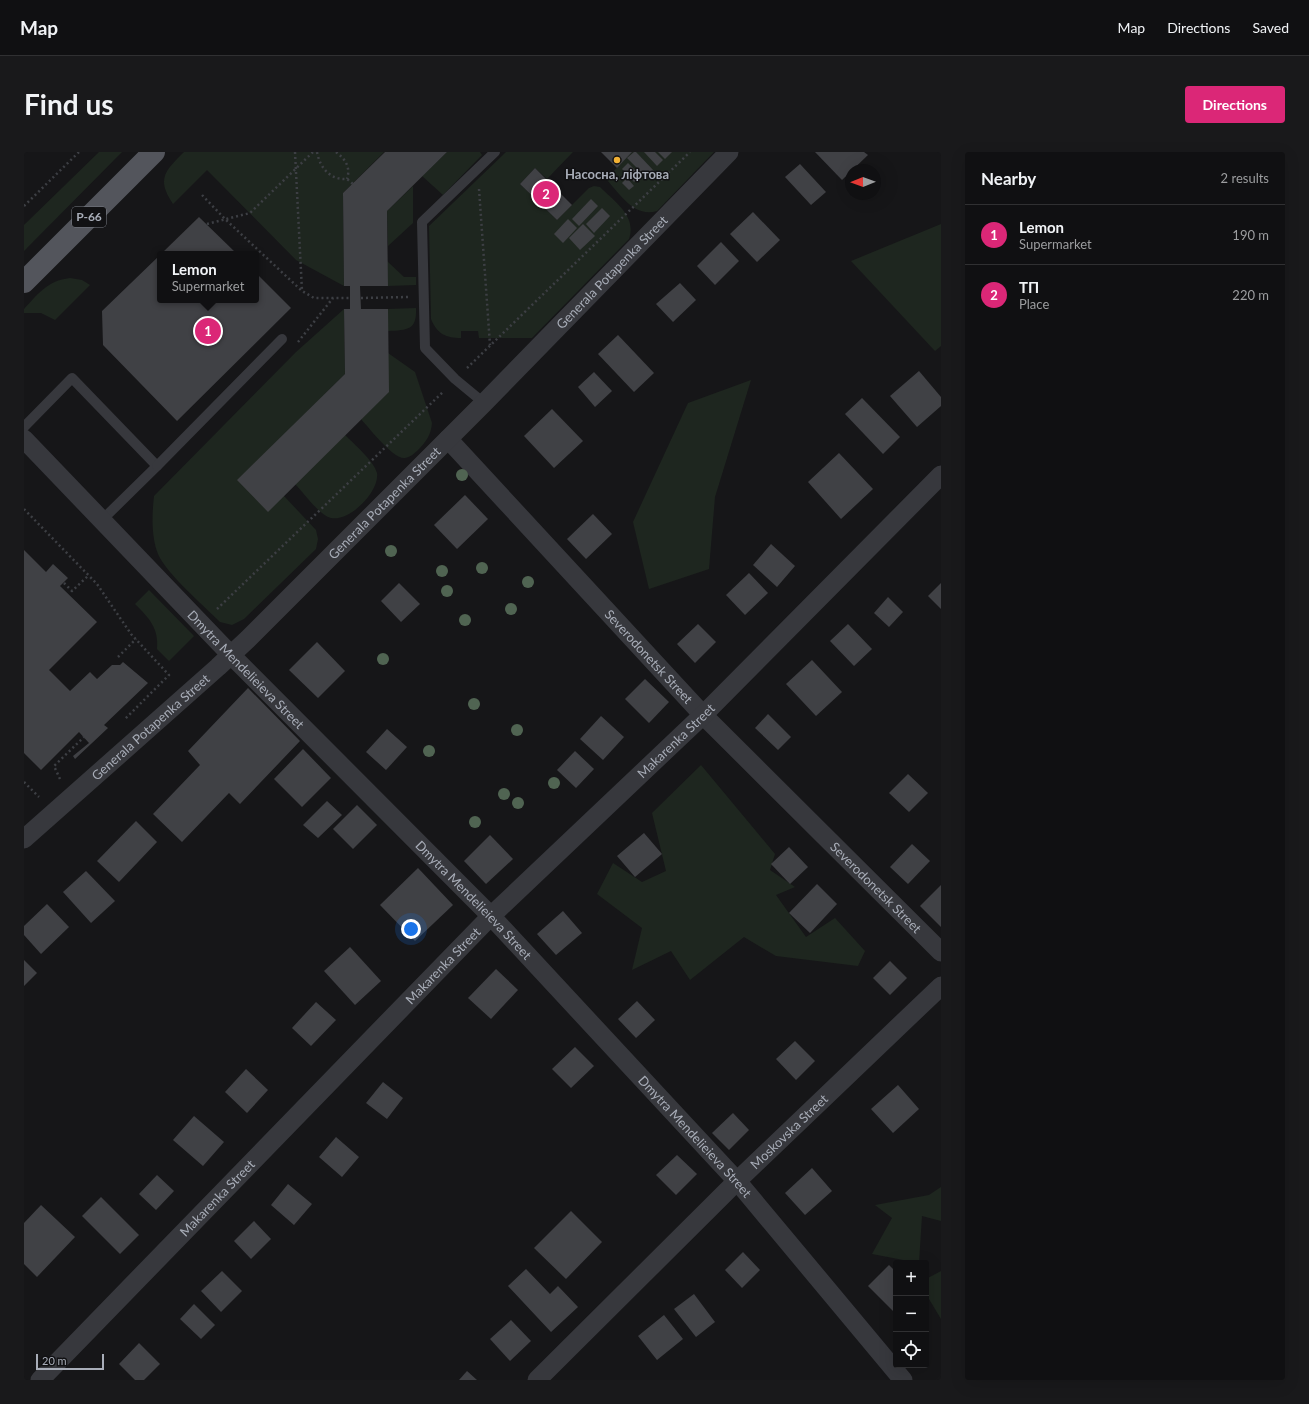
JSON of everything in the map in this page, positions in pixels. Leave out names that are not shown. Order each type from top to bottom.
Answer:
[{"type":"main road","name":"Р-66","points":[[24,282],[154,152]]},
{"type":"street","name":"Generala Potapenka Street","points":[[24,839],[231,655],[484,403],[729,152]]},
{"type":"street","name":"Severodonetsk Street","points":[[448,439],[703,715],[941,952]]},
{"type":"street","name":"Dmytra Mendelieieva Street","points":[[24,440],[231,655],[491,916],[737,1181],[903,1380]]},
{"type":"street","name":"Makarenka Street","points":[[40,1380],[491,916],[703,715],[941,475]]},
{"type":"street","name":"Moskovska Street","points":[[537,1380],[737,1181],[941,986]]},
{"type":"lane","points":[[484,403],[455,379],[425,348],[422,222],[495,152]]},
{"type":"lane","points":[[102,520],[158,466],[282,339]]},
{"type":"lane","points":[[24,427],[72,378],[158,466]]},
{"type":"path","points":[[24,206],[79,152]]},
{"type":"path","points":[[295,152],[302,291]]},
{"type":"path","points":[[207,224],[250,212],[313,152]]},
{"type":"path","points":[[317,152],[319,161],[330,175],[339,179],[347,179],[353,184]]},
{"type":"path","points":[[336,152],[347,163],[349,171],[347,179]]},
{"type":"path","points":[[478,169],[490,345]]},
{"type":"path","points":[[202,194],[225,219],[302,291],[314,298],[350,298]]},
{"type":"path","points":[[361,298],[424,296]]},
{"type":"path","points":[[295,346],[333,298]]},
{"type":"path","points":[[24,511],[97,584],[136,639],[169,675],[120,724]]},
{"type":"path","points":[[64,583],[72,591],[89,575]]},
{"type":"path","points":[[118,657],[136,639]]},
{"type":"path","points":[[60,780],[54,766],[84,737]]},
{"type":"path","points":[[55,785],[66,775]]},
{"type":"path","points":[[24,782],[40,798],[45,794]]},
{"type":"shaded area","points":[[99,152],[122,152],[24,251],[24,225]]},
{"type":"shaded area","points":[[184,152],[384,152],[343,193],[344,286],[296,260],[207,170],[173,204],[165,188],[165,176],[168,170]]},
{"type":"shaded area","points":[[447,152],[480,152],[482,155],[443,195],[422,176]]},
{"type":"shaded area","points":[[506,152],[573,152],[547,179],[535,168],[520,184],[557,220],[589,188],[594,186],[600,187],[618,204],[627,216],[631,231],[629,239],[532,338],[479,338],[478,331],[461,331],[461,338],[446,336],[439,332],[431,319],[429,226]]},
{"type":"shaded area","points":[[632,152],[714,152],[657,211],[649,212],[634,208],[622,198],[606,179]]},
{"type":"shaded area","points":[[413,186],[413,223],[388,246],[387,211]]},
{"type":"shaded area","points":[[941,224],[941,346],[935,351],[851,261]]},
{"type":"shaded area","points":[[387,261],[404,277],[416,277],[416,285],[388,286]]},
{"type":"shaded area","points":[[70,278],[82,280],[90,285],[55,320],[41,313],[24,313],[24,309],[49,285]]},
{"type":"shaded area","points":[[416,308],[415,321],[413,325],[406,329],[388,331],[388,309]]},
{"type":"shaded area","points":[[344,309],[345,374],[238,480],[284,496],[316,530],[318,539],[316,549],[244,619],[232,625],[220,622],[177,580],[162,562],[158,554],[153,532],[154,496],[296,352]]},
{"type":"shaded area","points":[[388,353],[415,372],[432,423],[428,438],[418,450],[409,457],[405,458],[400,457],[388,449],[361,419]]},
{"type":"shaded area","points":[[751,380],[715,497],[709,569],[649,589],[633,522],[688,403]]},
{"type":"shaded area","points":[[345,435],[372,463],[377,473],[377,480],[369,496],[355,510],[339,518],[331,518],[322,513],[295,484]]},
{"type":"shaded area","points":[[149,590],[194,636],[169,661],[157,649],[155,629],[145,614],[135,604]]},
{"type":"shaded area","points":[[701,765],[775,854],[770,870],[795,887],[776,895],[806,937],[835,918],[865,951],[858,966],[776,956],[744,937],[690,980],[671,951],[632,970],[642,928],[597,894],[613,863],[642,882],[666,871],[652,813]]},
{"type":"shaded area","points":[[941,1187],[941,1221],[922,1216],[919,1260],[903,1260],[872,1254],[892,1218],[875,1205],[929,1195]]},
{"type":"shaded area","points":[[941,1271],[941,1319],[929,1299],[929,1277]]},
{"type":"building","points":[[385,152],[447,152],[387,211],[388,286],[360,286],[361,309],[388,309],[389,392],[268,512],[237,480],[345,374],[344,309],[350,309],[350,286],[344,286],[343,193]]},
{"type":"building","name":"Насосна, ліфтова","points":[[601,152],[632,152],[617,168]]},
{"type":"building","points":[[636,152],[655,172],[648,179],[627,158]]},
{"type":"building","points":[[644,152],[655,152],[663,160],[657,166]]},
{"type":"building","points":[[658,152],[672,152],[665,159]]},
{"type":"building","points":[[815,152],[864,152],[868,155],[859,164],[845,164],[845,177],[842,180]]},
{"type":"building","points":[[628,163],[641,176],[634,182],[622,169]]},
{"type":"building","points":[[800,164],[826,192],[811,205],[785,177]]},
{"type":"building","points":[[535,168],[572,205],[557,220],[520,184]]},
{"type":"building","points":[[627,178],[634,186],[629,190],[622,183]]},
{"type":"building","points":[[591,199],[598,206],[579,226],[572,219]]},
{"type":"building","points":[[602,208],[610,216],[594,233],[586,224]]},
{"type":"building","points":[[753,212],[780,240],[757,262],[730,234]]},
{"type":"building","points":[[199,217],[234,251],[164,251]]},
{"type":"building","points":[[568,219],[577,228],[563,243],[554,234]]},
{"type":"building","points":[[583,224],[595,236],[580,250],[569,238]]},
{"type":"building","points":[[721,242],[739,261],[715,285],[697,266]]},
{"type":"building","points":[[157,258],[157,303],[259,303],[259,276],[291,308],[177,421],[103,345],[102,311]]},
{"type":"building","points":[[680,283],[696,300],[673,322],[656,304]]},
{"type":"building","points":[[618,335],[654,373],[634,392],[598,354]]},
{"type":"building","points":[[919,371],[941,397],[941,406],[917,427],[890,396]]},
{"type":"building","points":[[594,372],[612,391],[595,407],[578,387]]},
{"type":"building","points":[[862,398],[900,437],[883,454],[845,414]]},
{"type":"building","points":[[552,409],[583,441],[554,468],[524,436]]},
{"type":"building","points":[[839,453],[873,489],[841,519],[808,482]]},
{"type":"building","points":[[465,495],[488,519],[457,549],[434,525]]},
{"type":"building","points":[[593,514],[612,534],[586,559],[567,539]]},
{"type":"building","points":[[771,544],[795,566],[777,587],[753,565]]},
{"type":"building","points":[[24,550],[46,572],[53,564],[68,578],[60,586],[97,622],[49,670],[70,691],[90,672],[97,679],[112,665],[120,665],[123,662],[148,683],[104,725],[108,728],[75,759],[73,756],[89,743],[79,732],[41,770],[24,753]]},
{"type":"building","points":[[749,573],[768,593],[745,615],[726,595]]},
{"type":"building","points":[[399,583],[420,604],[401,622],[381,601]]},
{"type":"building","points":[[941,583],[941,609],[928,596]]},
{"type":"building","points":[[888,597],[903,612],[889,627],[874,613]]},
{"type":"building","points":[[698,624],[716,642],[695,663],[677,644]]},
{"type":"building","points":[[848,624],[872,649],[854,666],[830,641]]},
{"type":"building","points":[[317,642],[345,671],[318,698],[289,670]]},
{"type":"building","points":[[812,660],[842,692],[816,716],[786,684]]},
{"type":"building","points":[[645,679],[669,702],[649,723],[625,699]]},
{"type":"building","points":[[248,688],[300,741],[240,804],[229,793],[182,842],[153,814],[200,765],[188,751]]},
{"type":"building","points":[[768,714],[791,737],[778,750],[755,728]]},
{"type":"building","points":[[601,716],[624,737],[603,760],[580,739]]},
{"type":"building","points":[[387,729],[407,747],[386,770],[366,752]]},
{"type":"building","points":[[303,749],[331,778],[302,807],[274,779]]},
{"type":"building","points":[[575,751],[594,769],[576,788],[557,770]]},
{"type":"building","points":[[908,774],[928,793],[909,812],[889,793]]},
{"type":"building","points":[[327,801],[342,815],[318,838],[303,825]]},
{"type":"building","points":[[357,805],[377,825],[353,849],[333,829]]},
{"type":"building","points":[[136,821],[157,842],[119,882],[97,861]]},
{"type":"building","points":[[644,833],[662,854],[635,877],[617,856]]},
{"type":"building","points":[[490,835],[513,859],[486,884],[464,861]]},
{"type":"building","points":[[912,844],[930,861],[908,884],[890,867]]},
{"type":"building","points":[[789,847],[808,867],[790,884],[771,864]]},
{"type":"building","points":[[418,868],[453,905],[415,941],[380,905]]},
{"type":"building","points":[[86,871],[115,901],[91,923],[63,892]]},
{"type":"building","points":[[817,884],[837,904],[810,933],[789,913]]},
{"type":"building","points":[[941,885],[941,927],[920,906]]},
{"type":"building","points":[[47,904],[69,927],[41,954],[24,935],[24,926]]},
{"type":"building","points":[[563,911],[582,933],[556,955],[537,934]]},
{"type":"building","points":[[350,947],[381,981],[355,1005],[324,971]]},
{"type":"building","points":[[24,960],[37,973],[24,986]]},
{"type":"building","points":[[890,961],[907,978],[890,995],[873,978]]},
{"type":"building","points":[[496,969],[518,990],[491,1019],[468,998]]},
{"type":"building","points":[[637,1001],[655,1020],[636,1038],[618,1019]]},
{"type":"building","points":[[316,1002],[336,1020],[311,1046],[292,1028]]},
{"type":"building","points":[[795,1041],[815,1061],[796,1080],[776,1059]]},
{"type":"building","points":[[575,1047],[594,1066],[571,1088],[552,1069]]},
{"type":"building","points":[[246,1069],[268,1090],[247,1113],[225,1092]]},
{"type":"building","points":[[383,1082],[403,1098],[387,1119],[366,1103]]},
{"type":"building","points":[[898,1085],[919,1109],[893,1133],[871,1109]]},
{"type":"building","points":[[733,1113],[749,1130],[729,1150],[712,1133]]},
{"type":"building","points":[[194,1116],[224,1142],[203,1166],[173,1140]]},
{"type":"building","points":[[336,1137],[359,1157],[342,1177],[319,1157]]},
{"type":"building","points":[[677,1155],[697,1174],[676,1195],[656,1175]]},
{"type":"building","points":[[812,1168],[832,1191],[805,1215],[785,1193]]},
{"type":"building","points":[[157,1175],[174,1191],[156,1210],[139,1194]]},
{"type":"building","points":[[288,1184],[312,1204],[294,1225],[271,1205]]},
{"type":"building","points":[[101,1197],[139,1235],[120,1254],[82,1216]]},
{"type":"building","points":[[41,1205],[75,1237],[37,1277],[24,1264],[24,1223]]},
{"type":"building","points":[[571,1211],[602,1242],[566,1279],[534,1248]]},
{"type":"building","points":[[254,1221],[271,1239],[251,1259],[234,1241]]},
{"type":"building","points":[[743,1252],[760,1270],[742,1288],[725,1270]]},
{"type":"building","points":[[889,1265],[893,1269],[893,1311],[868,1286]]},
{"type":"building","points":[[526,1269],[550,1294],[558,1286],[578,1307],[551,1332],[508,1286]]},
{"type":"building","points":[[222,1271],[242,1291],[221,1312],[201,1291]]},
{"type":"building","points":[[694,1294],[715,1322],[696,1337],[674,1309]]},
{"type":"building","points":[[194,1304],[215,1325],[201,1339],[180,1319]]},
{"type":"building","points":[[664,1315],[683,1339],[657,1360],[638,1336]]},
{"type":"building","points":[[511,1320],[531,1341],[510,1361],[490,1339]]},
{"type":"building","points":[[139,1343],[160,1364],[144,1380],[135,1380],[119,1364]]},
{"type":"building","points":[[467,1371],[477,1380],[459,1380]]},
{"type":"place","name":"Насосна, ліфтова","points":[[617,160]]},
{"type":"place","name":"ТП","points":[[546,194]]},
{"type":"place","name":"Lemon","points":[[208,331]]}]
